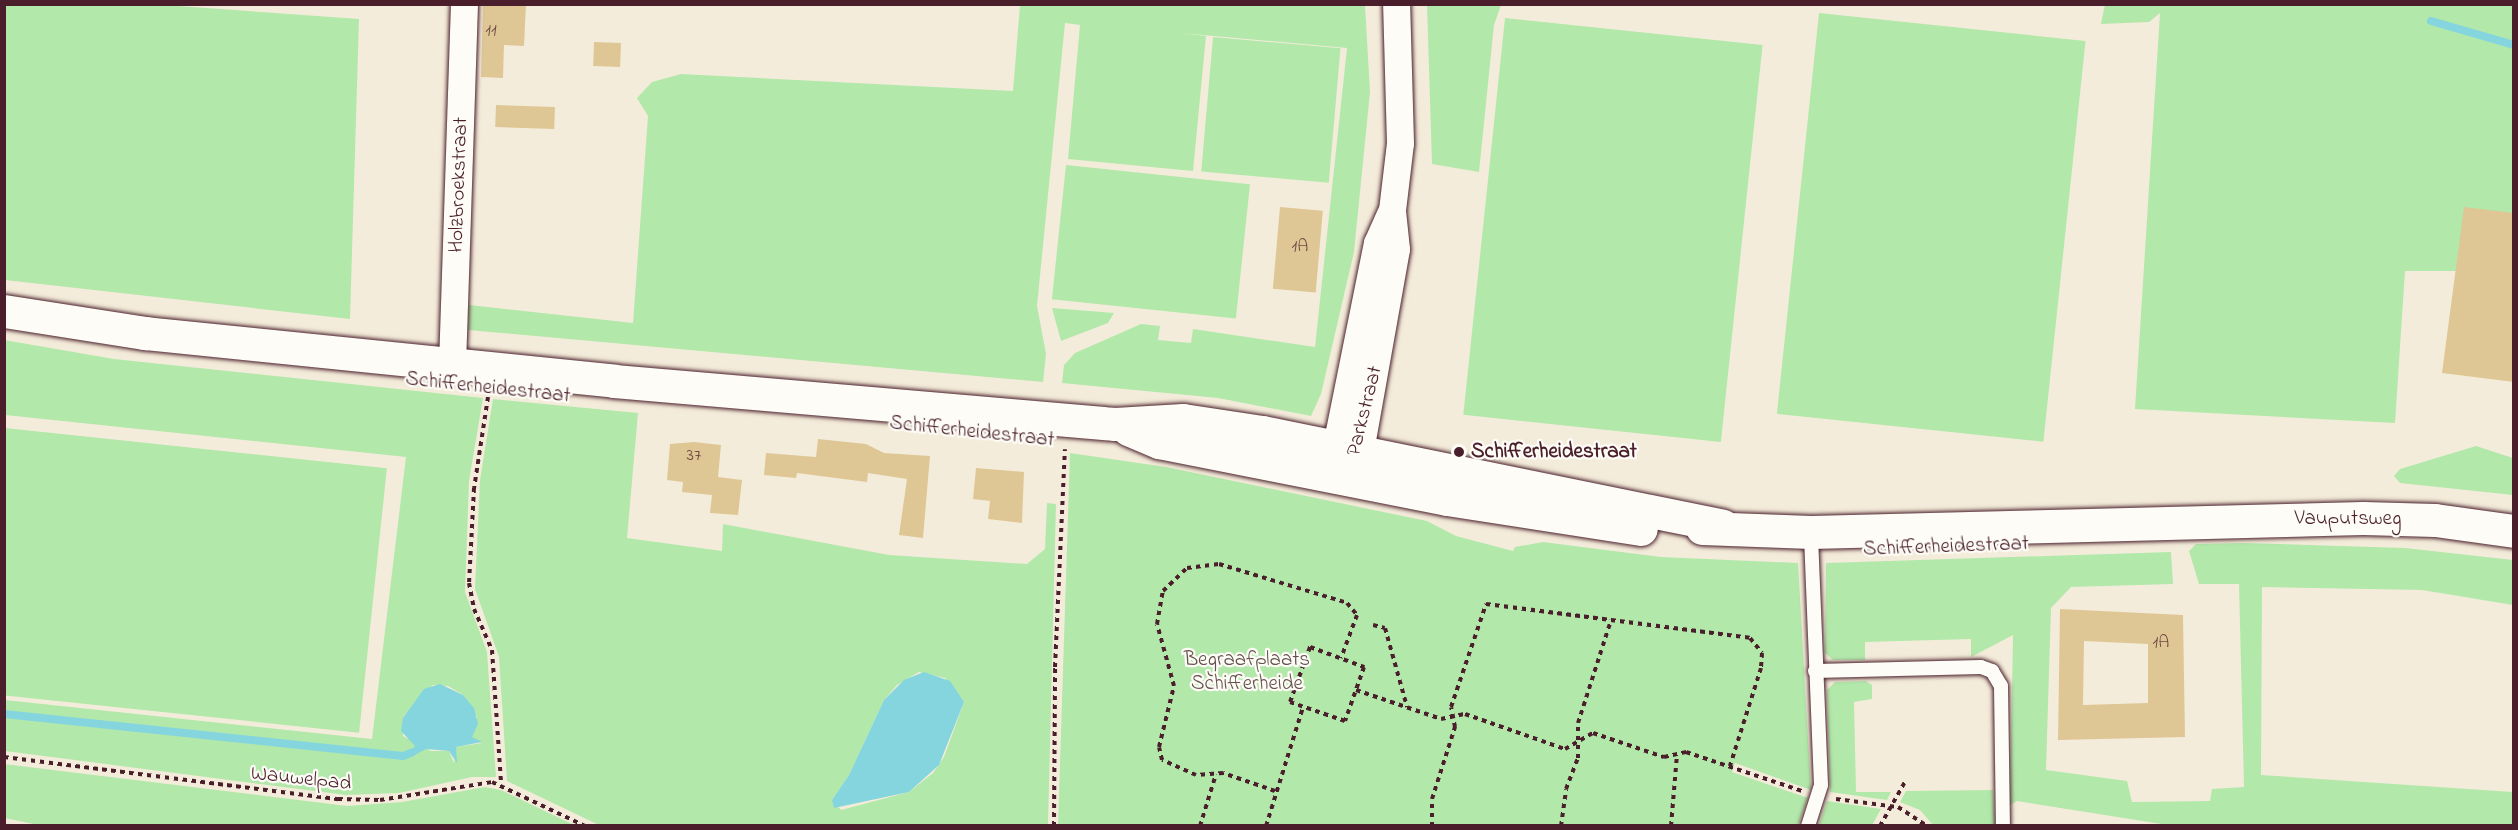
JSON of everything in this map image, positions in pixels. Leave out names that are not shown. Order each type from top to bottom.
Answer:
[{"type":"street","name":"Holzbroekstraat","points":[[452,365],[465,4]]},
{"type":"street","name":"Parkstraat","points":[[1347,459],[1396,249],[1392,210],[1400,143],[1396,4]]},
{"type":"street","name":"Schifferheidestraat","points":[[4,311],[145,333],[452,365],[1115,424],[1159,442],[1347,459],[1722,526],[1811,532],[2181,522]]},
{"type":"street","name":"Vauputsweg","points":[[2181,522],[2363,518],[2435,520],[2514,531]]},
{"type":"lane","points":[[1808,825],[1821,785],[1811,532]]},
{"type":"lane","points":[[1815,671],[1981,667],[1992,671],[2001,686],[2003,825]]},
{"type":"path","points":[[490,389],[474,488],[469,583],[474,609],[492,650],[501,783]]},
{"type":"path","points":[[1054,825],[1064,420]]},
{"type":"path","points":[[1275,791],[1216,774],[1196,775],[1171,768],[1159,752],[1174,686],[1157,624],[1159,603],[1171,581],[1187,568],[1219,564],[1347,603],[1357,615],[1341,658]]},
{"type":"path","points":[[1432,825],[1432,799],[1455,727],[1451,707],[1486,604],[1750,638],[1762,653],[1730,766]]},
{"type":"path","points":[[1561,825],[1578,742],[1578,723],[1611,620]]},
{"type":"path","points":[[1373,625],[1385,628],[1407,707]]},
{"type":"path","points":[[1310,647],[1341,658],[1364,667],[1345,722],[1290,702],[1310,647]]},
{"type":"path","points":[[1356,690],[1442,719],[1465,714],[1565,749],[1593,733],[1664,758],[1686,752],[1817,796],[1892,805],[1915,814],[1927,825]]},
{"type":"path","points":[[1266,825],[1303,707]]},
{"type":"path","points":[[1671,825],[1677,754]]},
{"type":"path","name":"Wauwelpad","points":[[4,757],[338,799],[380,800],[471,783],[501,783],[585,825]]},
{"type":"path","points":[[1200,825],[1216,774]]},
{"type":"path","points":[[1880,825],[1906,780]]},
{"type":"green space","points":[[5,4],[164,5],[359,19],[350,319],[5,280]]},
{"type":"green space","points":[[2105,4],[2513,5],[2513,282],[2464,271],[2405,271],[2395,423],[2135,409],[2160,13],[2149,22],[2101,24]]},
{"type":"green space","points":[[1020,5],[1365,5],[1370,92],[1354,252],[1321,394],[1311,416],[1218,398],[1062,383],[1064,365],[1075,353],[1141,324],[1160,326],[1158,340],[1191,343],[1193,329],[1315,347],[1347,48],[1180,33],[1206,36],[1193,171],[1068,159],[1080,25],[1065,23],[1037,306],[1046,354],[1043,382],[468,330],[469,305],[633,323],[648,116],[637,98],[652,82],[681,74],[1013,91]]},
{"type":"green space","points":[[1427,5],[1501,5],[1494,25],[1479,172],[1432,164]]},
{"type":"green space","points":[[1819,13],[2086,41],[2043,442],[1777,414]]},
{"type":"green space","points":[[1505,18],[1763,45],[1721,442],[1463,415]]},
{"type":"green space","points":[[1213,37],[1341,48],[1329,183],[1201,171]]},
{"type":"green space","points":[[1066,165],[1250,184],[1236,319],[1052,299]]},
{"type":"green space","points":[[1052,308],[1114,313],[1108,323],[1061,341]]},
{"type":"green space","points":[[4,340],[114,359],[483,398],[469,481],[465,592],[487,652],[496,777],[472,777],[399,793],[346,795],[5,751],[5,700],[372,739],[406,457],[5,415]],"holes":[[[433,685],[448,686],[463,695],[477,717],[471,737],[482,743],[456,747],[454,763],[449,751],[431,751],[403,736],[404,716]]]},
{"type":"green space","points":[[493,399],[638,413],[627,538],[722,551],[723,524],[889,555],[1027,564],[1045,549],[1047,503],[1056,504],[1048,825],[599,825],[507,781],[499,657],[475,589],[480,480]],"holes":[[[919,672],[945,678],[964,702],[944,757],[933,773],[909,792],[841,810],[832,800],[849,775],[884,700],[897,685]]]},
{"type":"green space","points":[[5,428],[387,468],[359,733],[4,695]]},
{"type":"green space","points":[[2476,446],[2513,458],[2513,495],[2400,483],[2394,476],[2400,469]]},
{"type":"green space","name":"Begraafplaats Schifferheide","points":[[1070,453],[1166,467],[1427,521],[1456,536],[1513,551],[1515,547],[1543,542],[1661,557],[1798,563],[1811,790],[1735,763],[1732,772],[1808,798],[1798,825],[1058,825]]},
{"type":"green space","points":[[2244,543],[2405,548],[2513,560],[2513,605],[2422,590],[2262,587],[2261,775],[2513,792],[2513,825],[2174,826],[2017,801],[2010,805],[2013,635],[1971,657],[1971,639],[1865,642],[1865,660],[1833,660],[1825,653],[1826,563],[2171,552],[2173,584],[2071,587],[2051,608],[2046,770],[2127,781],[2132,802],[2210,801],[2212,789],[2244,787],[2239,584],[2199,584],[2189,551],[2196,544]]},
{"type":"green space","points":[[1866,681],[1872,685],[1872,699],[1854,702],[1856,792],[1891,792],[1887,800],[1830,792],[1827,690],[1835,682]]},
{"type":"green space","points":[[4,764],[347,806],[402,802],[485,787],[501,790],[574,825],[38,825],[5,818]]},
{"type":"green space","points":[[1993,790],[1995,825],[1933,825],[1920,810],[1900,802],[1906,791]]},
{"type":"green space","points":[[1827,801],[1881,809],[1872,825],[1819,825]]},
{"type":"water","points":[[924,672],[950,681],[964,702],[939,765],[909,792],[834,808],[832,800],[849,775],[884,700],[904,680]]},
{"type":"water","points":[[440,684],[463,695],[474,708],[478,724],[472,737],[482,742],[456,747],[457,763],[449,751],[426,749],[413,756],[410,751],[415,746],[401,731],[403,718],[424,689]]},
{"type":"building","points":[[483,4],[526,4],[524,46],[504,45],[503,78],[481,77]]},
{"type":"building","points":[[594,42],[621,43],[620,67],[593,66]]},
{"type":"building","points":[[496,105],[555,107],[554,129],[495,127]]},
{"type":"building","points":[[1280,207],[1323,211],[1316,292],[1273,289]]},
{"type":"building","points":[[2464,207],[2514,213],[2514,382],[2442,373]]},
{"type":"building","points":[[818,439],[866,444],[884,453],[930,456],[923,538],[899,535],[907,479],[868,473],[867,482],[797,473],[796,478],[764,475],[766,453],[816,457]]},
{"type":"building","points":[[694,442],[721,445],[718,477],[742,480],[738,515],[710,513],[712,495],[682,492],[683,482],[667,480],[670,444]]},
{"type":"building","points":[[976,468],[1024,472],[1022,523],[988,519],[990,501],[973,499]]},
{"type":"building","points":[[2060,609],[2183,615],[2185,737],[2058,740]],"holes":[[[2084,641],[2148,644],[2148,703],[2083,705]]]},
{"type":"waterway","points":[[2431,21],[2514,45]]},
{"type":"waterway","points":[[4,714],[403,756],[411,753]]},
{"type":"place","name":"Schifferheidestraat","points":[[1459,452]]}]
